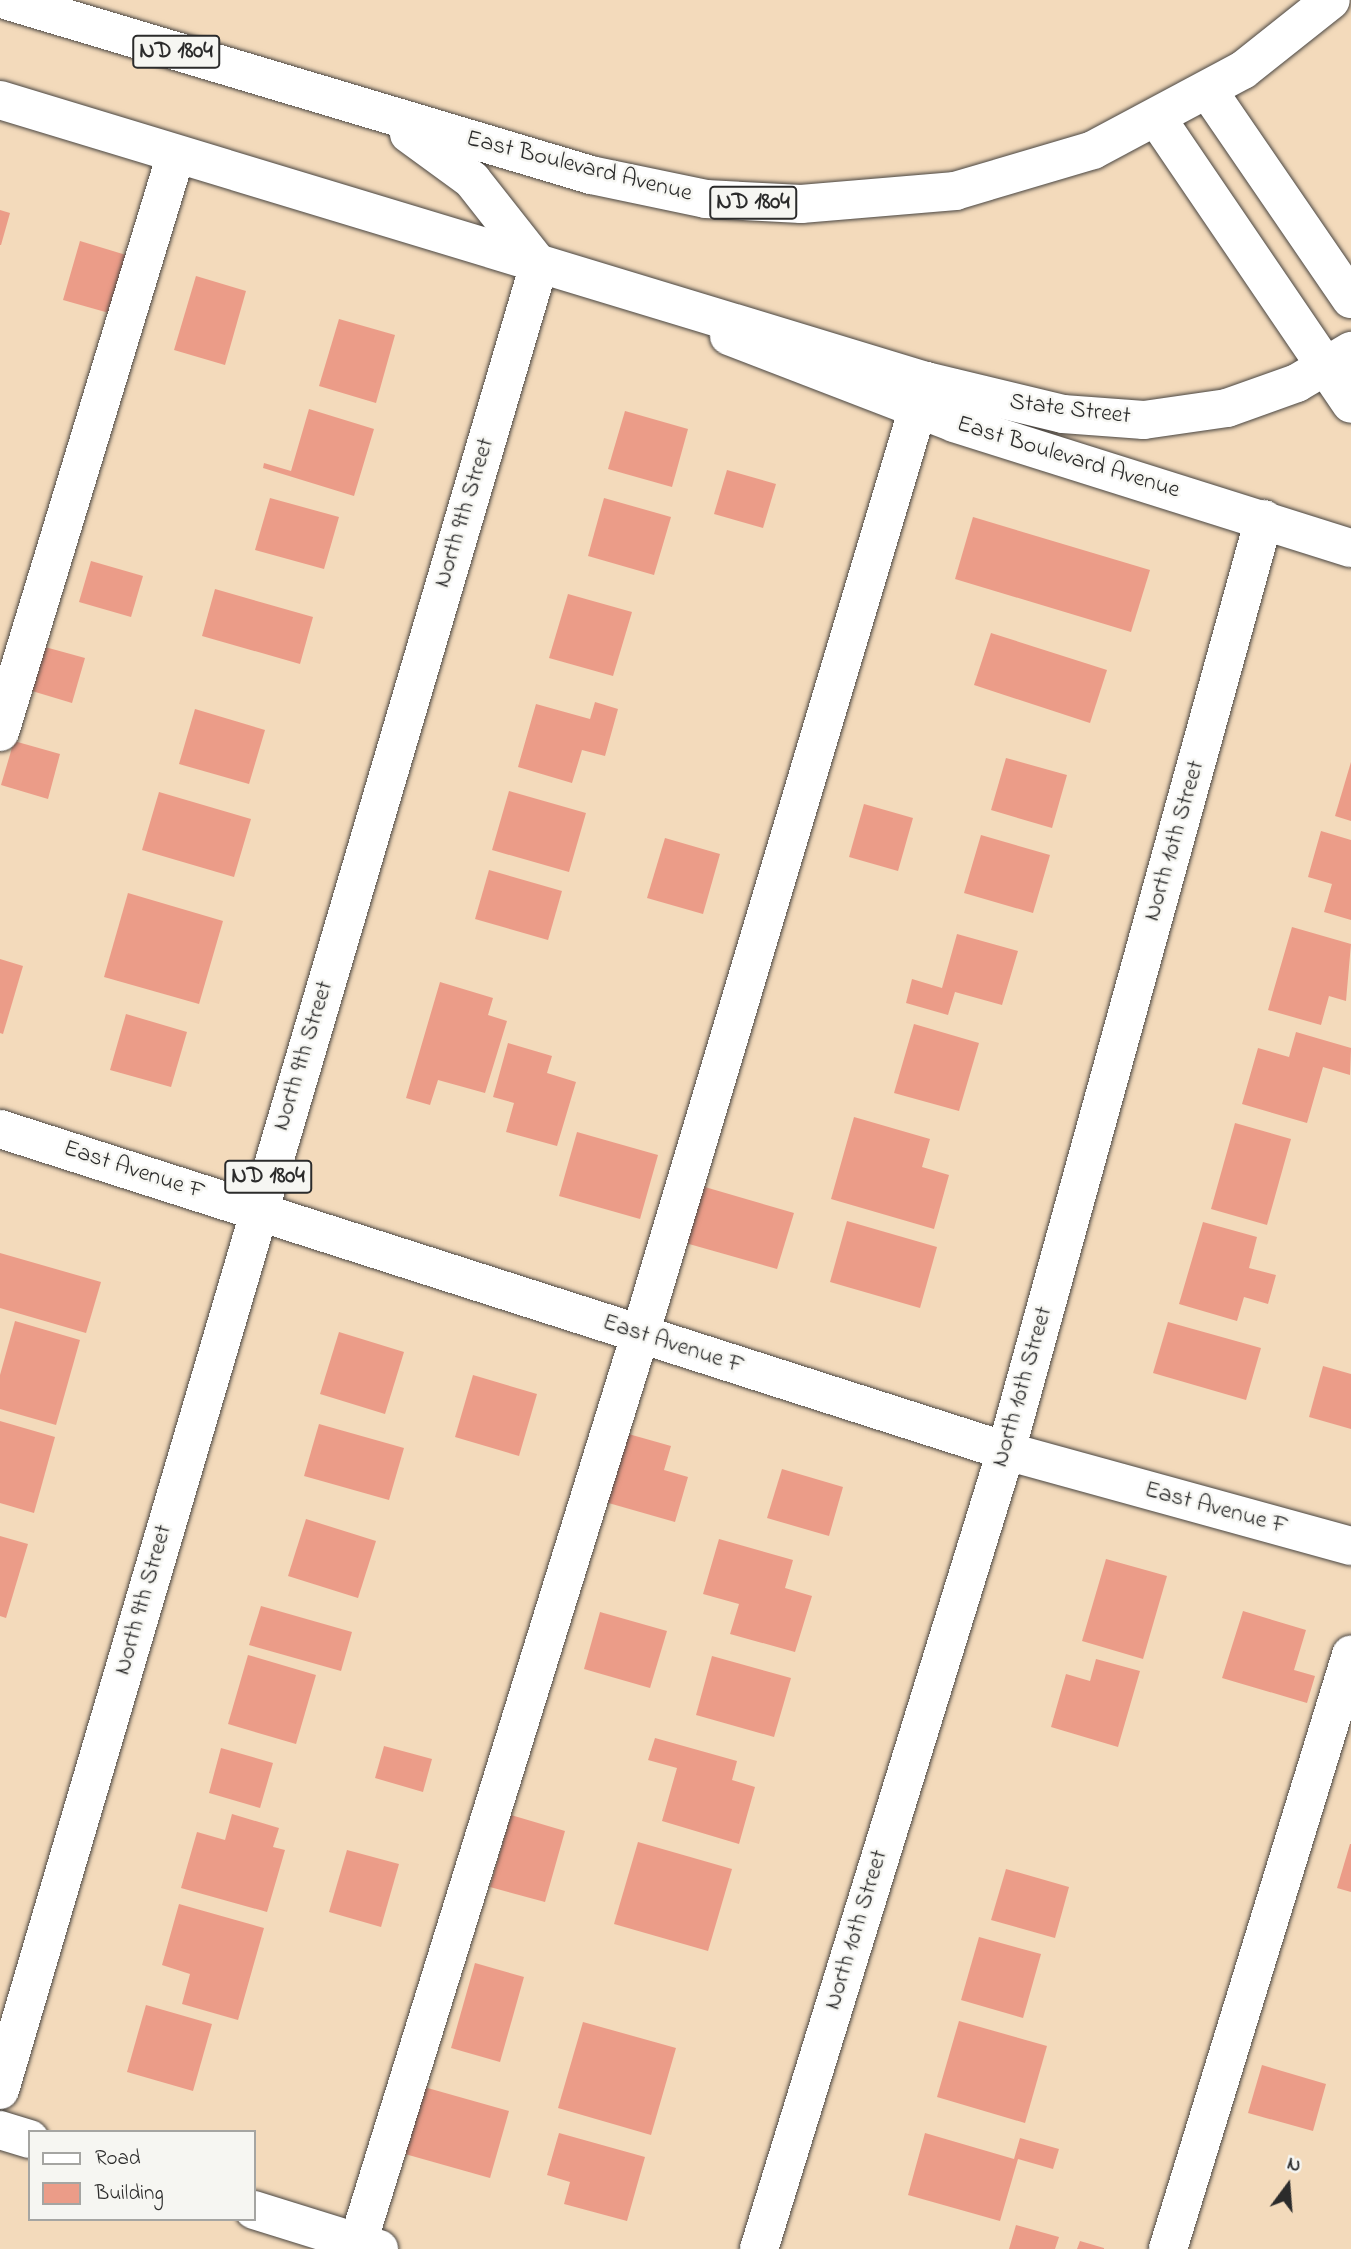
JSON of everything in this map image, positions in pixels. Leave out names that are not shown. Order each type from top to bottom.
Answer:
[{"type":"main road","name":"East Boulevard Avenue","points":[[5,0],[646,189],[801,204],[907,198],[999,182],[1158,120]]},
{"type":"main road","name":"ND 1804","points":[[1158,120],[1209,92],[1331,0]]},
{"type":"main road","points":[[1209,92],[1351,299]]},
{"type":"main road","name":"East Boulevard Avenue","points":[[0,100],[676,305],[921,396],[1351,548]]},
{"type":"main road","points":[[348,103],[462,171],[539,265]]},
{"type":"main road","points":[[1158,120],[1338,359],[1351,404]]},
{"type":"main road","points":[[0,732],[176,155]]},
{"type":"main road","name":"North 9th Street","points":[[0,2090],[539,265]]},
{"type":"main road","name":"State Street","points":[[986,398],[1063,414],[1144,420],[1239,404],[1338,359]]},
{"type":"main road","name":"East Boulevard Avenue","points":[[921,396],[986,398]]},
{"type":"main road","points":[[256,2211],[364,2247],[921,396]]},
{"type":"main road","name":"North 10th Street","points":[[759,2249],[1006,1451],[1264,519]]},
{"type":"main road","name":"East Avenue F","points":[[0,1129],[1006,1451],[1351,1546]]},
{"type":"main road","points":[[1168,2249],[1351,1654]]},
{"type":"main road","points":[[0,2130],[28,2138]]},
{"type":"building","points":[[0,210],[10,213],[1,245],[0,245]]},
{"type":"building","points":[[80,241],[126,255],[109,313],[63,300]]},
{"type":"building","points":[[196,276],[246,291],[225,365],[174,350]]},
{"type":"building","points":[[339,319],[395,335],[376,403],[319,386]]},
{"type":"building","points":[[309,409],[374,429],[354,496],[263,468],[264,463],[291,471]]},
{"type":"building","points":[[625,411],[688,429],[672,487],[608,469]]},
{"type":"building","points":[[727,470],[776,484],[763,528],[714,514]]},
{"type":"building","points":[[270,498],[339,517],[324,569],[255,550]]},
{"type":"building","points":[[604,498],[671,517],[654,575],[588,556]]},
{"type":"building","points":[[973,517],[1150,570],[1131,632],[955,579]]},
{"type":"building","points":[[91,561],[143,576],[131,617],[79,602]]},
{"type":"building","points":[[215,589],[313,617],[300,664],[202,636]]},
{"type":"building","points":[[568,594],[632,612],[613,676],[549,658]]},
{"type":"building","points":[[991,633],[1107,670],[1090,723],[974,685]]},
{"type":"building","points":[[45,647],[85,658],[72,703],[32,691]]},
{"type":"building","points":[[595,702],[618,709],[605,756],[582,750],[572,783],[518,767],[536,704],[590,719]]},
{"type":"building","points":[[195,709],[265,730],[249,784],[179,764]]},
{"type":"building","points":[[14,741],[60,754],[48,799],[1,785]]},
{"type":"building","points":[[1006,758],[1067,775],[1052,828],[991,810]]},
{"type":"building","points":[[1351,762],[1351,821],[1335,816]]},
{"type":"building","points":[[509,791],[586,813],[569,872],[492,850]]},
{"type":"building","points":[[159,792],[251,819],[234,877],[142,850]]},
{"type":"building","points":[[864,804],[913,818],[898,871],[849,857]]},
{"type":"building","points":[[1321,831],[1351,840],[1351,920],[1324,912],[1332,884],[1308,877]]},
{"type":"building","points":[[981,835],[1050,855],[1033,913],[964,893]]},
{"type":"building","points":[[665,838],[720,854],[703,914],[647,898]]},
{"type":"building","points":[[489,870],[562,891],[548,940],[475,919]]},
{"type":"building","points":[[128,893],[223,921],[199,1004],[104,977]]},
{"type":"building","points":[[1292,927],[1351,944],[1346,1001],[1329,996],[1321,1025],[1268,1010]]},
{"type":"building","points":[[957,934],[1018,951],[1002,1005],[955,992],[948,1015],[906,1003],[912,979],[942,988]]},
{"type":"building","points":[[0,959],[23,966],[3,1034],[0,1033]]},
{"type":"building","points":[[440,982],[493,998],[488,1015],[507,1021],[485,1093],[438,1080],[430,1105],[406,1098]]},
{"type":"building","points":[[126,1014],[187,1032],[171,1087],[110,1070]]},
{"type":"building","points":[[914,1024],[979,1043],[959,1111],[894,1093]]},
{"type":"building","points":[[1296,1032],[1351,1048],[1350,1075],[1323,1067],[1307,1123],[1242,1104],[1258,1048],[1289,1057]]},
{"type":"building","points":[[508,1043],[552,1056],[547,1073],[576,1082],[557,1146],[506,1132],[514,1103],[493,1097]]},
{"type":"building","points":[[854,1117],[930,1139],[922,1167],[949,1175],[934,1229],[831,1199]]},
{"type":"building","points":[[1235,1123],[1291,1139],[1267,1225],[1211,1209]]},
{"type":"building","points":[[577,1132],[658,1155],[640,1219],[559,1196]]},
{"type":"building","points":[[698,1185],[794,1213],[777,1269],[682,1242]]},
{"type":"building","points":[[847,1221],[937,1247],[920,1308],[830,1282]]},
{"type":"building","points":[[1203,1222],[1257,1237],[1249,1268],[1276,1275],[1268,1304],[1244,1297],[1237,1321],[1179,1304]]},
{"type":"building","points":[[0,1253],[101,1282],[86,1333],[0,1308]]},
{"type":"building","points":[[15,1321],[80,1340],[56,1425],[0,1409],[0,1375]]},
{"type":"building","points":[[1168,1322],[1261,1348],[1246,1400],[1153,1373]]},
{"type":"building","points":[[339,1332],[404,1352],[385,1414],[320,1394]]},
{"type":"building","points":[[1323,1366],[1351,1374],[1351,1429],[1309,1417]]},
{"type":"building","points":[[473,1375],[537,1394],[519,1456],[455,1437]]},
{"type":"building","points":[[0,1421],[55,1437],[34,1513],[0,1503]]},
{"type":"building","points":[[319,1424],[404,1448],[389,1500],[304,1476]]},
{"type":"building","points":[[625,1433],[671,1446],[664,1470],[688,1477],[675,1522],[605,1502]]},
{"type":"building","points":[[782,1469],[843,1487],[829,1536],[767,1518]]},
{"type":"building","points":[[306,1519],[376,1541],[358,1598],[288,1576]]},
{"type":"building","points":[[0,1536],[28,1544],[6,1618],[0,1616]]},
{"type":"building","points":[[719,1539],[793,1560],[785,1588],[812,1596],[795,1652],[730,1634],[739,1604],[703,1594]]},
{"type":"building","points":[[1106,1559],[1167,1576],[1143,1659],[1082,1641]]},
{"type":"building","points":[[261,1606],[352,1632],[341,1671],[249,1645]]},
{"type":"building","points":[[1243,1611],[1306,1630],[1294,1670],[1315,1676],[1307,1703],[1222,1678]]},
{"type":"building","points":[[600,1612],[667,1631],[650,1688],[584,1669]]},
{"type":"building","points":[[248,1655],[316,1675],[296,1744],[228,1724]]},
{"type":"building","points":[[712,1656],[791,1678],[774,1737],[696,1715]]},
{"type":"building","points":[[1096,1659],[1140,1671],[1118,1747],[1051,1727],[1066,1674],[1090,1681]]},
{"type":"building","points":[[655,1738],[737,1761],[732,1780],[755,1787],[739,1844],[662,1821],[677,1768],[648,1760]]},
{"type":"building","points":[[384,1746],[432,1759],[423,1792],[375,1778]]},
{"type":"building","points":[[221,1748],[273,1763],[260,1808],[209,1793]]},
{"type":"building","points":[[232,1814],[279,1828],[273,1847],[285,1850],[267,1912],[181,1888],[197,1832],[225,1840]]},
{"type":"building","points":[[511,1815],[565,1831],[545,1902],[490,1887]]},
{"type":"building","points":[[638,1842],[732,1869],[708,1951],[614,1924]]},
{"type":"building","points":[[1351,1844],[1351,1892],[1337,1888]]},
{"type":"building","points":[[347,1850],[399,1864],[381,1927],[329,1912]]},
{"type":"building","points":[[1006,1869],[1069,1887],[1055,1938],[991,1920]]},
{"type":"building","points":[[179,1904],[264,1928],[238,2020],[182,2004],[190,1974],[162,1965]]},
{"type":"building","points":[[979,1937],[1041,1954],[1023,2018],[961,2000]]},
{"type":"building","points":[[475,1963],[524,1977],[500,2062],[451,2048]]},
{"type":"building","points":[[146,2005],[212,2024],[193,2091],[127,2072]]},
{"type":"building","points":[[959,2021],[1047,2046],[1025,2123],[937,2097]]},
{"type":"building","points":[[583,2022],[676,2048],[651,2135],[558,2108]]},
{"type":"building","points":[[1262,2065],[1326,2084],[1313,2131],[1248,2113]]},
{"type":"building","points":[[424,2087],[509,2111],[490,2178],[405,2154]]},
{"type":"building","points":[[559,2133],[645,2157],[627,2221],[564,2204],[570,2182],[547,2175]]},
{"type":"building","points":[[925,2133],[1014,2159],[1020,2138],[1059,2149],[1053,2169],[1018,2159],[1000,2221],[908,2195]]},
{"type":"building","points":[[1016,2225],[1059,2237],[1055,2249],[1009,2249]]},
{"type":"building","points":[[1080,2241],[1104,2248],[1104,2249],[1077,2249]]}]
